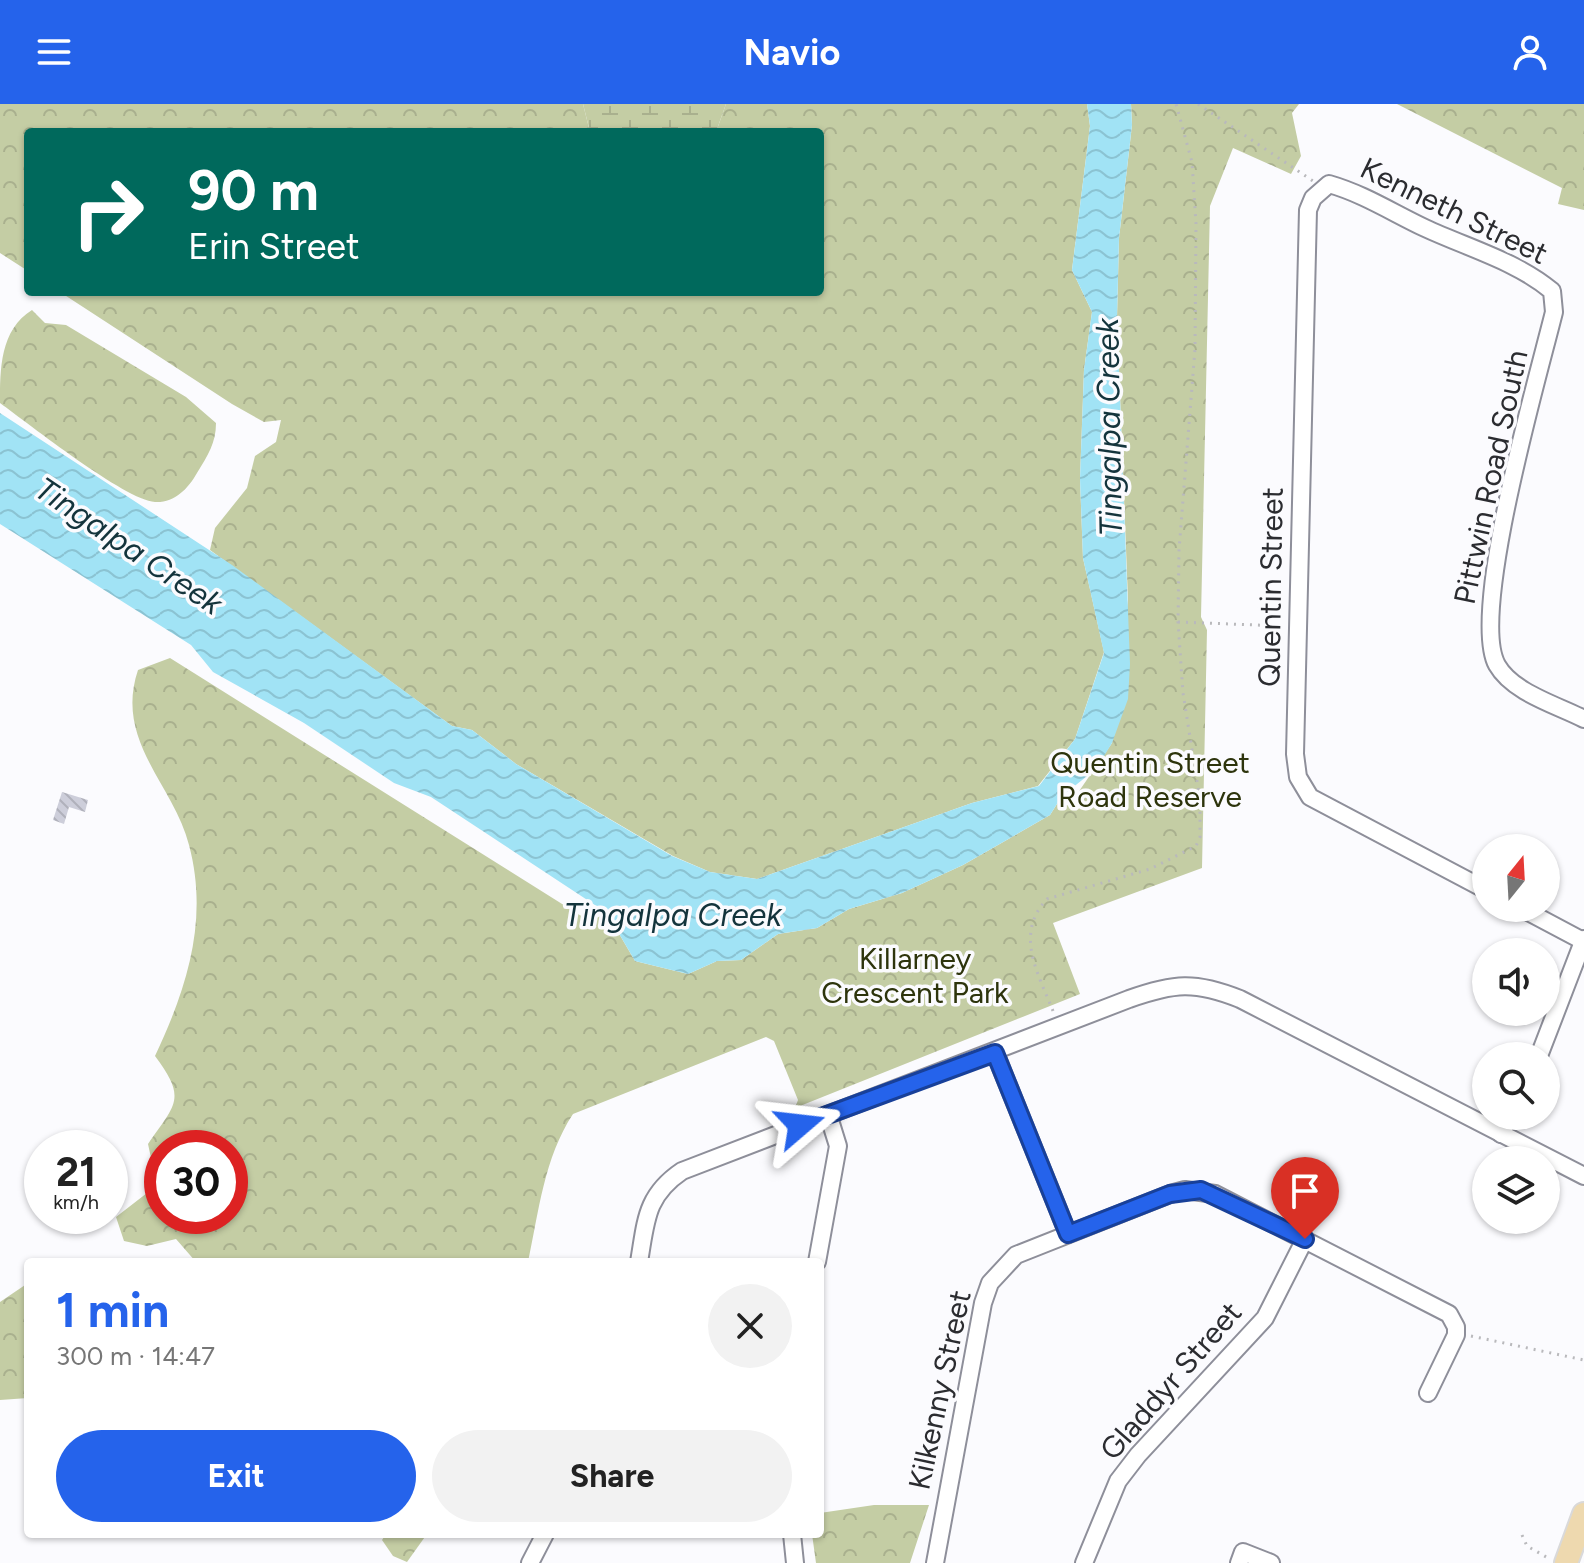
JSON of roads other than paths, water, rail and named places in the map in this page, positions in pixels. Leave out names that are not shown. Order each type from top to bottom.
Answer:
[{"type":"main road","points":[[1557,1560],[1584,1514]]},
{"type":"street","name":"Kenneth Street","points":[[1326,186],[1356,192],[1424,228],[1532,275],[1552,291]]},
{"type":"street","name":"Quentin Street","points":[[1326,186],[1308,210],[1295,754],[1298,777],[1310,797],[1472,883]]},
{"type":"street","name":"Pittwin Road South","points":[[1552,291],[1554,312],[1503,524],[1489,616],[1489,640],[1497,665],[1518,687],[1584,719]]},
{"type":"street","points":[[1544,1042],[1584,940],[1549,922]]},
{"type":"street","points":[[640,1258],[650,1206],[666,1182],[682,1171],[1162,988],[1187,984],[1211,987],[1584,1176]]},
{"type":"street","points":[[995,1053],[1068,1234]]},
{"type":"street","points":[[818,1258],[838,1146],[829,1117]]},
{"type":"street","points":[[1501,1134],[1503,1130]]},
{"type":"street","name":"Kilkenny Street","points":[[935,1563],[983,1303],[990,1283],[1016,1255],[1170,1194],[1201,1190],[1305,1239],[1449,1314],[1456,1327],[1456,1335],[1428,1393]]},
{"type":"street","name":"Gladdyr Street","points":[[1084,1563],[1118,1481],[1138,1455],[1265,1318],[1305,1239]]},
{"type":"street","points":[[532,1562],[543,1538]]},
{"type":"street","points":[[792,1538],[795,1563]]},
{"type":"street","points":[[1239,1563],[1243,1552],[1271,1563]]},
{"type":"water","name":"Tingalpa Creek","points":[[1087,104],[1131,104],[1132,125],[1119,238],[1117,318],[1130,664],[1128,699],[1112,743],[1096,769],[1062,796],[1050,815],[963,865],[902,893],[849,909],[817,928],[778,934],[741,960],[717,961],[688,974],[635,961],[607,913],[431,797],[394,783],[304,723],[213,672],[191,645],[0,524],[0,413],[232,565],[452,726],[472,730],[516,764],[672,856],[710,872],[757,879],[972,803],[1039,786],[1075,739],[1104,653],[1083,558],[1080,479],[1084,370],[1092,312],[1072,270],[1090,126]]},
{"type":"park label","name":"Quentin Street Road Reserve","points":[[1150,780]]},
{"type":"park label","name":"Killarney Crescent Park","points":[[915,976]]}]
